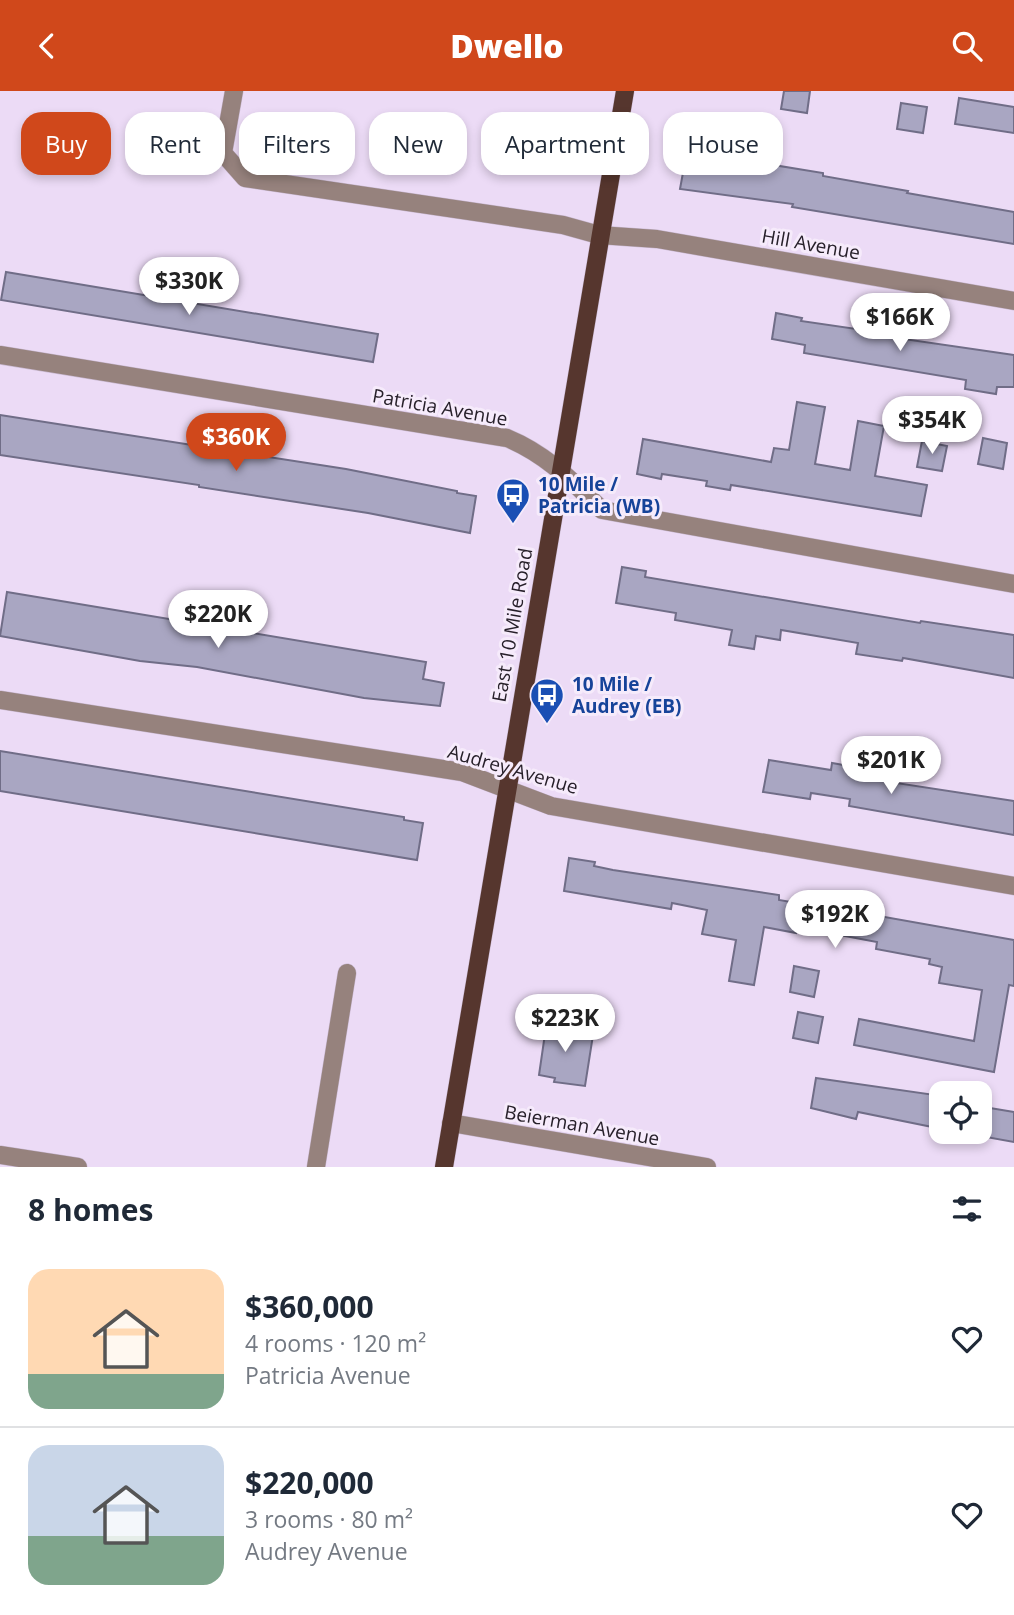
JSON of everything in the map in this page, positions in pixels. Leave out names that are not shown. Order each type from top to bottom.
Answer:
[{"type":"main road","name":"East 10 Mile Road","points":[[444,1167],[505,788],[625,91]]},
{"type":"street","name":"Hill Avenue","points":[[234,91],[223,153],[245,178],[563,225],[599,235],[657,240],[1014,301]]},
{"type":"street","name":"Patricia Avenue","points":[[0,355],[507,438],[530,448],[559,468],[602,510],[1014,584]]},
{"type":"street","name":"Audrey Avenue","points":[[0,700],[461,772],[551,806],[1014,886]]},
{"type":"street","points":[[316,1167],[347,973]]},
{"type":"street","name":"Beierman Avenue","points":[[451,1123],[707,1167]]},
{"type":"street","points":[[0,1155],[78,1167]]},
{"type":"building","points":[[784,91],[810,91],[807,113],[781,109]]},
{"type":"building","points":[[959,98],[1014,107],[1014,133],[955,124]]},
{"type":"building","points":[[901,103],[927,107],[923,133],[897,129]]},
{"type":"building","points":[[783,167],[823,173],[823,176],[1014,212],[1014,244],[792,207],[793,204],[680,189],[683,175],[783,175]]},
{"type":"building","points":[[6,272],[378,334],[373,362],[1,300]]},
{"type":"building","points":[[776,313],[802,318],[801,321],[884,333],[883,336],[1014,355],[1014,387],[997,387],[996,394],[965,389],[966,380],[804,353],[805,345],[772,339]]},
{"type":"building","points":[[797,402],[825,407],[815,464],[850,470],[858,421],[884,426],[875,476],[927,485],[921,516],[731,485],[730,490],[706,486],[707,481],[662,474],[661,479],[637,474],[643,439],[771,462],[774,448],[789,450]]},
{"type":"building","points":[[0,415],[346,469],[457,491],[476,496],[470,533],[368,513],[0,455]]},
{"type":"building","points":[[983,438],[1007,443],[1003,469],[978,464]]},
{"type":"building","points":[[922,441],[947,446],[942,471],[917,467]]},
{"type":"building","points":[[622,567],[646,571],[645,577],[920,623],[921,621],[1014,635],[1014,678],[903,658],[902,661],[856,654],[858,643],[781,630],[780,640],[756,636],[754,649],[729,645],[732,630],[675,620],[676,613],[616,603]]},
{"type":"building","points":[[7,592],[426,662],[423,679],[444,683],[440,706],[364,698],[197,667],[140,661],[0,636]]},
{"type":"building","points":[[0,751],[404,817],[404,820],[423,823],[417,860],[0,791]]},
{"type":"building","points":[[769,760],[831,770],[832,763],[884,772],[883,781],[1014,801],[1014,835],[849,806],[850,799],[811,793],[810,799],[763,792]]},
{"type":"building","points":[[569,858],[595,862],[594,866],[613,870],[779,895],[779,900],[814,906],[816,896],[842,901],[841,905],[863,909],[862,913],[1014,940],[1014,986],[1009,985],[994,1072],[854,1045],[859,1019],[974,1041],[982,990],[939,983],[942,967],[929,964],[930,959],[876,949],[877,942],[797,927],[796,933],[764,927],[754,985],[729,981],[736,940],[702,934],[707,910],[672,903],[671,909],[564,891]]},
{"type":"building","points":[[794,966],[819,971],[814,997],[790,992]]},
{"type":"building","points":[[798,1012],[823,1017],[818,1043],[793,1038]]},
{"type":"building","points":[[547,1020],[568,1023],[567,1031],[593,1035],[585,1086],[554,1082],[555,1078],[539,1075]]},
{"type":"building","points":[[816,1078],[929,1094],[929,1126],[858,1112],[856,1119],[811,1108]]},
{"type":"building","points":[[992,1108],[1014,1112],[1014,1142],[992,1138]]},
{"type":"place","name":"10 Mile / Patricia (WB)","points":[[513,525]]},
{"type":"place","name":"10 Mile / Audrey (EB)","points":[[547,725]]}]
